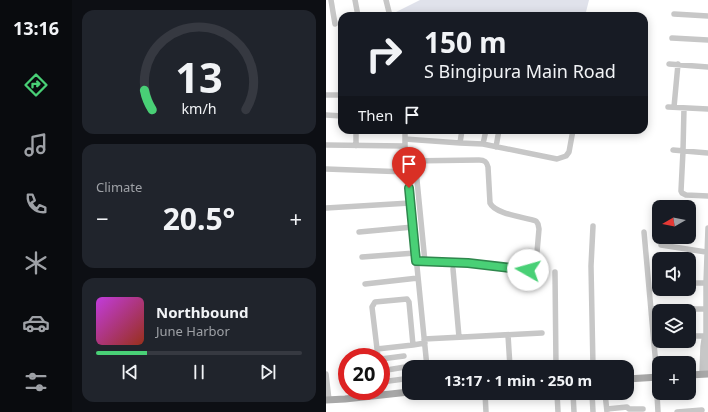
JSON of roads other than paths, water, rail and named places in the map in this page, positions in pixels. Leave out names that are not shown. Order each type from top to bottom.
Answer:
[{"type":"main road","points":[[634,379],[652,377]]},
{"type":"main road","points":[[390,394],[402,393]]},
{"type":"main road","points":[[328,400],[338,398]]},
{"type":"street","points":[[331,0],[335,24]]},
{"type":"street","points":[[355,0],[357,12]]},
{"type":"street","points":[[386,0],[389,12]]},
{"type":"street","points":[[674,14],[708,16]]},
{"type":"street","points":[[672,38],[708,40]]},
{"type":"street","points":[[669,64],[708,67]]},
{"type":"street","points":[[674,107],[678,64]]},
{"type":"street","points":[[326,95],[338,96]]},
{"type":"street","points":[[668,107],[708,109]]},
{"type":"street","points":[[684,108],[681,191],[686,195],[708,196]]},
{"type":"street","points":[[326,115],[338,116]]},
{"type":"street","points":[[356,134],[356,146]]},
{"type":"street","points":[[405,134],[410,203],[427,360]]},
{"type":"street","points":[[460,143],[461,134]]},
{"type":"street","points":[[483,144],[485,134]]},
{"type":"street","points":[[496,146],[498,134]]},
{"type":"street","points":[[405,139],[483,144],[553,159],[566,156],[569,152],[572,134]]},
{"type":"street","points":[[326,144],[356,146],[405,146]]},
{"type":"street","points":[[672,150],[708,153]]},
{"type":"street","points":[[406,160],[485,161],[488,167],[490,203],[492,206],[498,210],[536,221],[539,229],[536,264],[535,268],[532,269],[528,270],[468,263],[416,261]]},
{"type":"street","points":[[415,160],[425,262]]},
{"type":"street","points":[[326,169],[407,172]]},
{"type":"street","points":[[326,208],[410,203]]},
{"type":"street","points":[[593,226],[591,266],[593,360]]},
{"type":"street","points":[[359,232],[413,227]]},
{"type":"street","points":[[705,374],[707,324],[706,252],[708,228]]},
{"type":"street","points":[[644,232],[655,356]]},
{"type":"street","points":[[661,245],[706,252]]},
{"type":"street","points":[[362,257],[415,253]]},
{"type":"street","points":[[453,269],[460,337]]},
{"type":"street","points":[[555,272],[556,360]]},
{"type":"street","points":[[365,284],[418,278]]},
{"type":"street","points":[[696,283],[706,283]]},
{"type":"street","points":[[377,348],[372,306],[375,302],[407,299],[409,302],[413,345]]},
{"type":"street","points":[[696,308],[706,308]]},
{"type":"street","points":[[386,348],[460,337],[542,333]]},
{"type":"street","points":[[508,335],[510,360]]},
{"type":"street","points":[[696,336],[706,335]]},
{"type":"street","points":[[390,358],[404,356]]},
{"type":"street","points":[[390,370],[402,368]]},
{"type":"street","points":[[326,374],[328,400]]},
{"type":"street","points":[[390,382],[402,379]]},
{"type":"street","points":[[485,400],[486,412]]},
{"type":"street","points":[[557,400],[558,412]]},
{"type":"street","points":[[574,400],[574,412]]},
{"type":"street","points":[[592,400],[593,412]]},
{"type":"street","points":[[606,400],[607,410],[626,407],[629,409],[642,409]]},
{"type":"street","points":[[658,400],[658,412]]},
{"type":"street","points":[[677,412],[702,410]]}]
